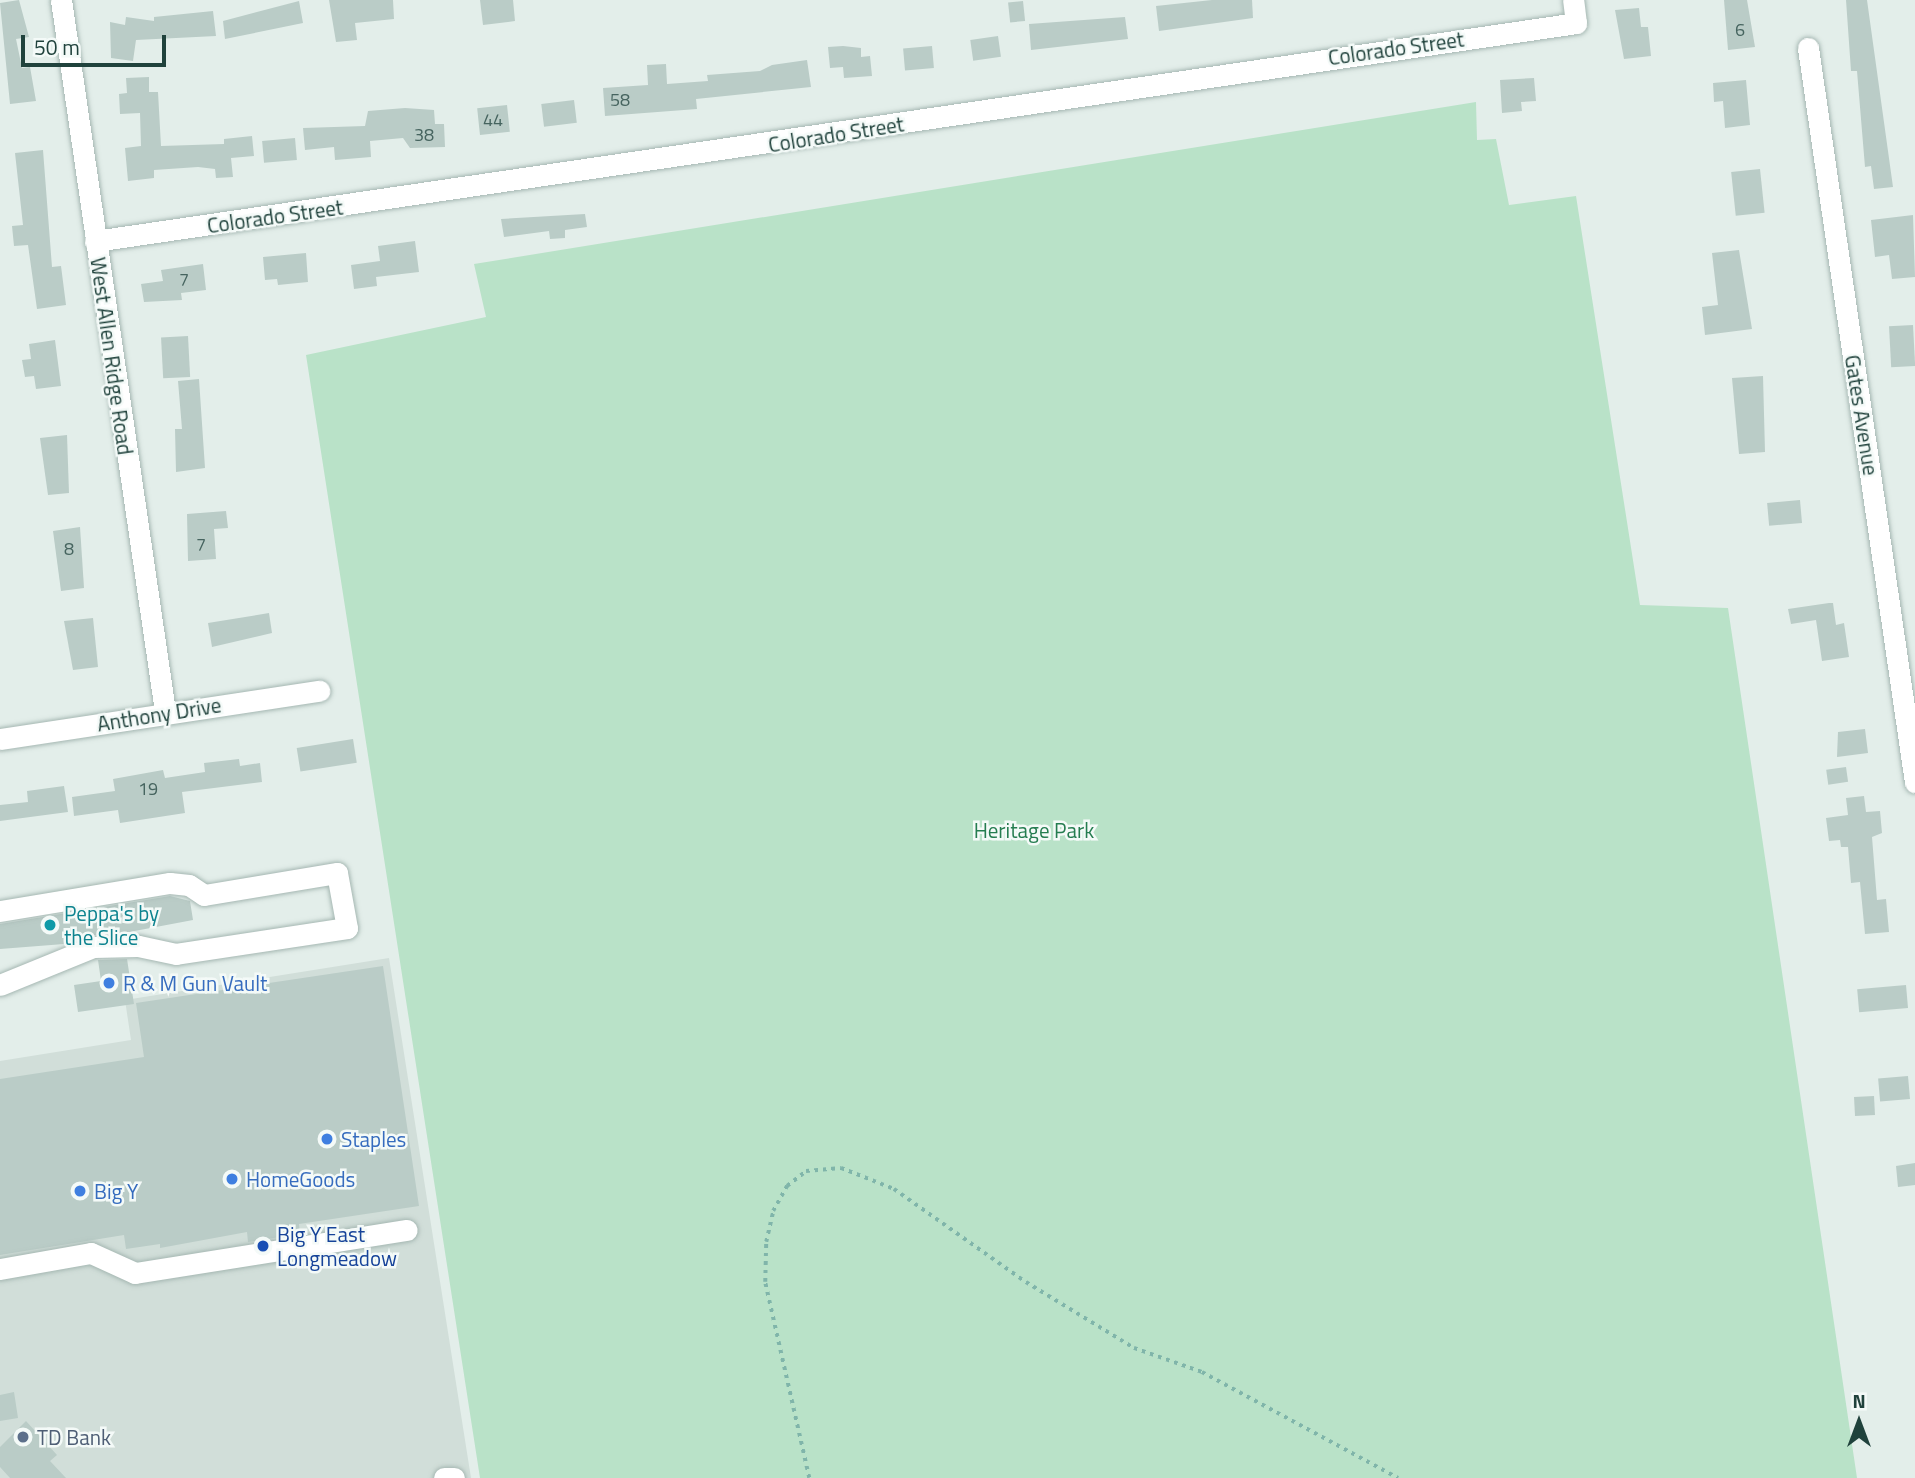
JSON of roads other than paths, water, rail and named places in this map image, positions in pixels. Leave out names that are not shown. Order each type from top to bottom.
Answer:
[{"type":"street","name":"West Allen Ridge Road","points":[[61,0],[164,712]]},
{"type":"street","name":"Colorado Street","points":[[95,242],[1576,23],[1573,0]]},
{"type":"street","name":"Gates Avenue","points":[[1808,48],[1915,782]]},
{"type":"street","name":"Anthony Drive","points":[[0,739],[164,712],[319,691]]},
{"type":"street","points":[[0,911],[170,883],[189,885],[204,895],[337,873],[347,928],[176,954],[138,946],[93,947],[0,985]]},
{"type":"street","points":[[0,1269],[91,1253],[135,1273],[407,1230]]},
{"type":"street","points":[[444,1478],[454,1478]]},
{"type":"place","name":"Peppa's by the Slice","points":[[50,925]]},
{"type":"place","name":"R & M Gun Vault","points":[[109,983]]},
{"type":"place","name":"Staples","points":[[327,1139]]},
{"type":"place","name":"HomeGoods","points":[[232,1179]]},
{"type":"place","name":"Big Y","points":[[80,1191]]},
{"type":"place","name":"Big Y East Longmeadow","points":[[263,1246]]},
{"type":"place","name":"TD Bank","points":[[23,1437]]},
{"type":"park label","name":"Heritage Park","points":[[1034,830]]}]
